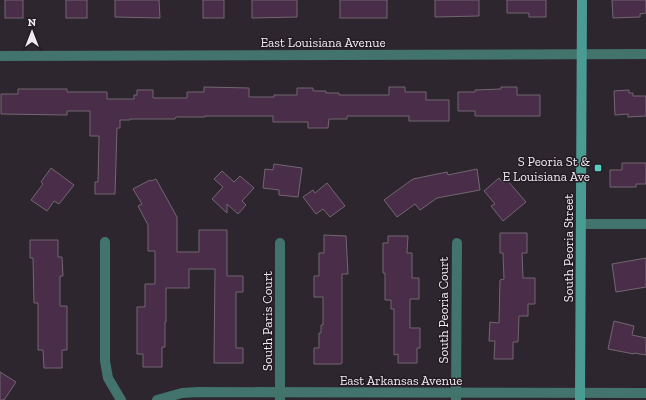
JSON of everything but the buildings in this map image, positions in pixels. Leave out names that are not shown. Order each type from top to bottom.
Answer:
[{"type":"main road","name":"South Peoria Street","points":[[580,397],[582,0]]},
{"type":"street","name":"East Louisiana Avenue","points":[[0,56],[646,54]]},
{"type":"street","points":[[581,224],[646,224]]},
{"type":"street","points":[[105,242],[105,361],[108,378],[121,400]]},
{"type":"street","name":"South Paris Court","points":[[280,243],[280,396]]},
{"type":"street","name":"South Peoria Court","points":[[456,243],[456,397]]},
{"type":"street","name":"East Arkansas Avenue","points":[[157,400],[182,393],[280,396],[456,397],[580,397],[646,394]]},
{"type":"place","name":"S Peoria St & E Louisiana Ave","points":[[598,168]]}]
